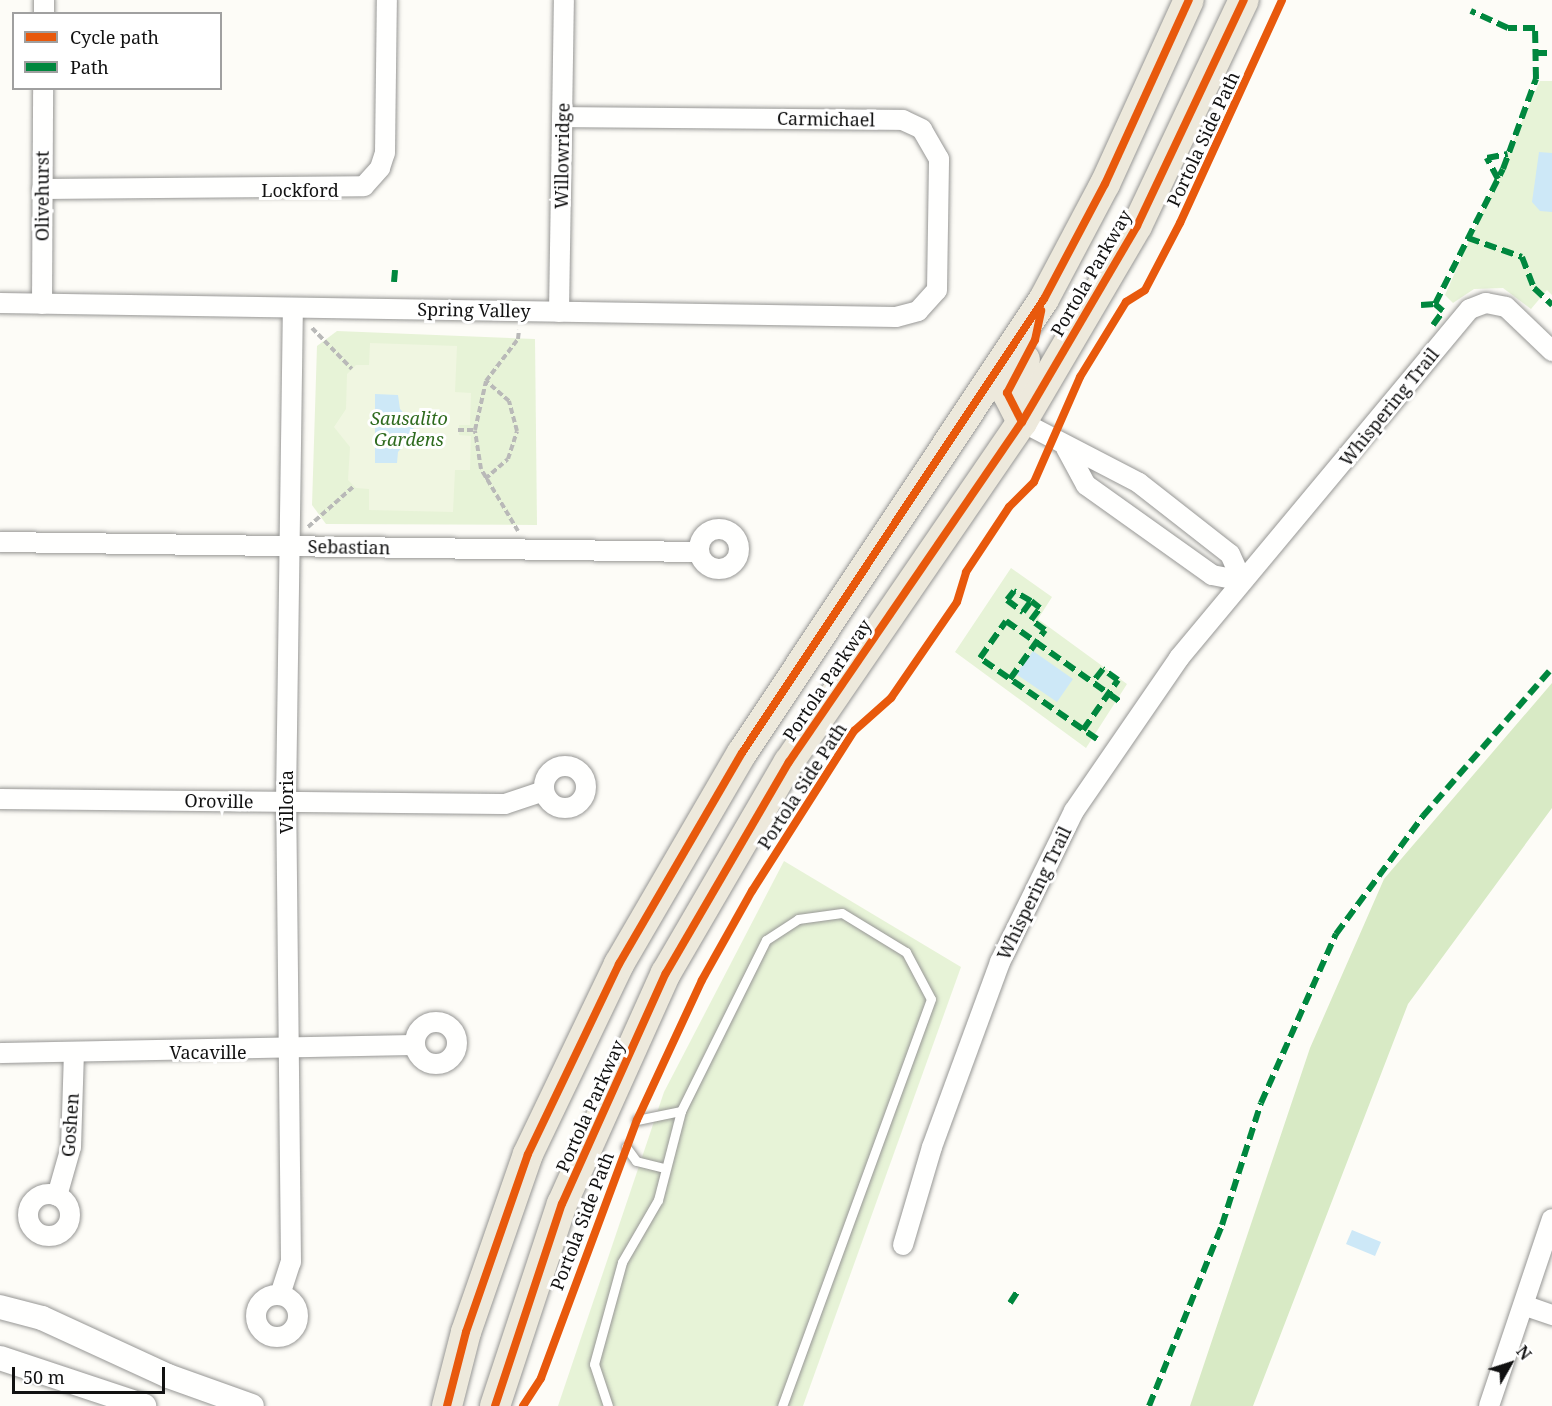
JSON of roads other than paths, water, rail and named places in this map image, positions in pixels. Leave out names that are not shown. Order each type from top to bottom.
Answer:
[{"type":"main road","name":"Portola Parkway","points":[[447,1406],[466,1332],[528,1154],[619,964],[742,753],[1044,299],[1105,184],[1189,0]]},
{"type":"main road","name":"Portola Parkway","points":[[495,1406],[562,1204],[666,973],[789,762],[1022,422],[1137,226],[1244,0]]},
{"type":"main road","points":[[1022,422],[1007,393],[1035,340],[1044,299]]},
{"type":"street","name":"Lockford","points":[[42,189],[364,186],[380,168],[385,153],[387,0]]},
{"type":"street","name":"Willowridge","points":[[559,312],[564,0]]},
{"type":"street","name":"Olivehurst","points":[[42,304],[43,90]]},
{"type":"street","name":"Carmichael","points":[[562,117],[903,120],[922,129],[939,159],[937,290]]},
{"type":"street","name":"Spring Valley","points":[[0,303],[896,317],[918,311],[937,290]]},
{"type":"street","name":"Whispering Trail","points":[[903,1245],[932,1147],[1000,962],[1074,811],[1179,658],[1470,309],[1486,303],[1506,306],[1552,351]]},
{"type":"street","name":"Villoria","points":[[280,1295],[291,1262],[286,1052],[286,802],[293,308]]},
{"type":"street","points":[[1022,422],[1066,448],[1098,457],[1209,534],[1230,554],[1242,581]]},
{"type":"street","points":[[1066,448],[1086,484],[1212,575],[1242,581]]},
{"type":"street","name":"Sebastian","points":[[0,542],[698,552]]},
{"type":"street","name":"Oroville","points":[[0,799],[506,804],[544,791]]},
{"type":"street","name":"Vacaville","points":[[0,1053],[286,1052],[415,1045]]},
{"type":"street","name":"Goshen","points":[[57,1196],[71,1147],[74,1053]]},
{"type":"street","points":[[1489,1406],[1526,1306],[1552,1219]]},
{"type":"street","points":[[1526,1306],[1552,1315]]},
{"type":"street","points":[[0,1307],[42,1318],[168,1376],[252,1406]]},
{"type":"street","points":[[0,1358],[144,1406]]},
{"type":"lane","points":[[608,1406],[594,1364],[622,1262],[658,1200],[681,1111],[766,940],[798,919],[842,913],[906,952],[931,999],[782,1406]]},
{"type":"lane","points":[[636,1120],[681,1111]]},
{"type":"lane","points":[[626,1147],[636,1161],[665,1168]]},
{"type":"water","points":[[1539,152],[1552,153],[1552,212],[1540,211],[1532,202]]},
{"type":"water","points":[[375,394],[398,395],[400,409],[413,423],[414,434],[398,452],[397,463],[375,463]]},
{"type":"water","points":[[1033,651],[1073,679],[1057,702],[1016,674]]},
{"type":"water","points":[[1352,1230],[1381,1242],[1375,1256],[1346,1244]]},
{"type":"park label","name":"Sausalito Gardens","points":[[409,429]]}]
